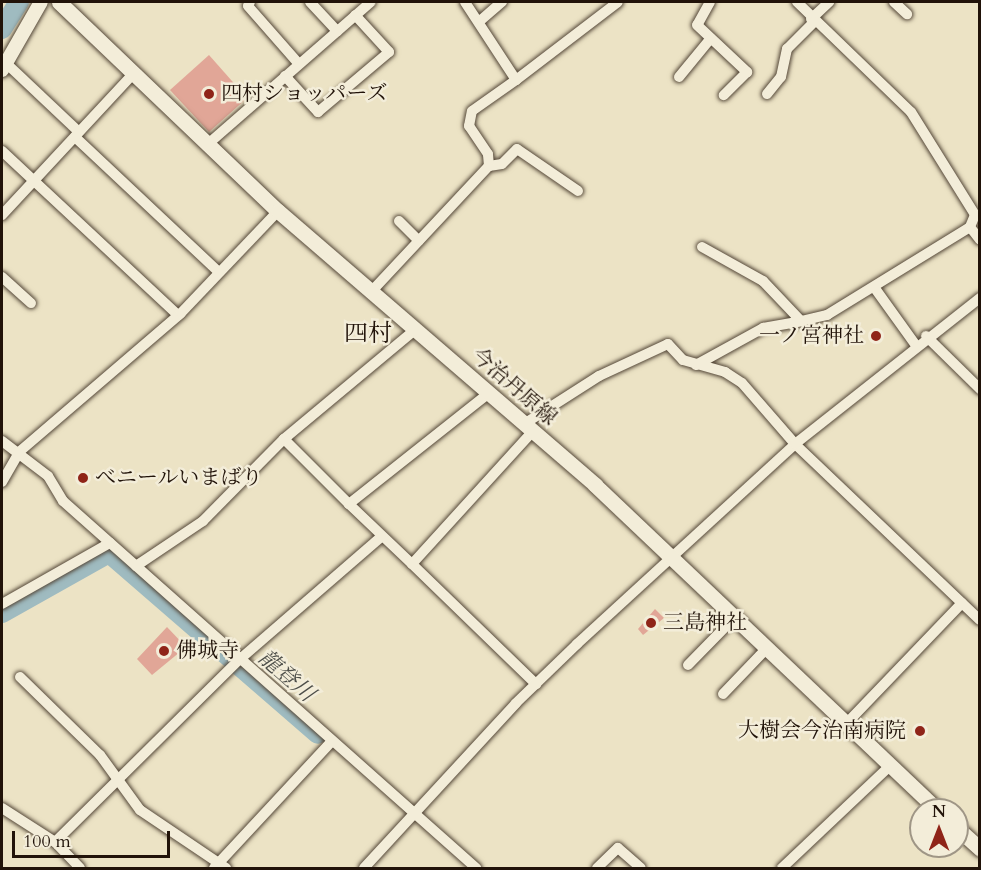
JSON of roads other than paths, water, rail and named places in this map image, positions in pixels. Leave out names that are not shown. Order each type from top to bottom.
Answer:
[{"type":"main road","name":"今治丹原線","points":[[59,2],[278,211],[370,293],[416,329],[528,427],[672,559],[844,725],[924,798]]},
{"type":"street","points":[[40,2],[4,67],[219,272]]},
{"type":"street","points":[[250,2],[248,6],[299,64]]},
{"type":"street","points":[[310,2],[337,31]]},
{"type":"street","points":[[208,144],[371,2]]},
{"type":"street","points":[[465,2],[481,20],[516,80]]},
{"type":"street","points":[[481,20],[502,2]]},
{"type":"street","points":[[489,166],[488,154],[469,126],[472,111],[618,2]]},
{"type":"street","points":[[710,2],[697,25],[747,72],[724,95]]},
{"type":"street","points":[[696,365],[763,328],[827,315],[970,227],[977,213],[911,112],[812,21],[797,2]]},
{"type":"street","points":[[767,94],[781,77],[787,48],[829,2]]},
{"type":"street","points":[[894,2],[906,14]]},
{"type":"street","points":[[285,76],[318,112],[389,52],[356,15]]},
{"type":"street","points":[[679,77],[711,38]]},
{"type":"street","points":[[2,215],[134,73]]},
{"type":"street","points":[[370,293],[489,166],[502,165],[517,149],[578,192]]},
{"type":"street","points":[[2,151],[178,315]]},
{"type":"street","points":[[2,482],[19,452],[178,315],[278,211]]},
{"type":"street","points":[[399,221],[419,241]]},
{"type":"street","points":[[970,227],[980,240]]},
{"type":"street","points":[[702,247],[763,281],[801,321]]},
{"type":"street","points":[[2,277],[31,303]]},
{"type":"street","points":[[874,287],[915,344]]},
{"type":"street","points":[[364,868],[536,684],[795,444],[915,344],[980,298]]},
{"type":"street","points":[[136,566],[203,521],[284,439],[416,329]]},
{"type":"street","points":[[926,336],[980,389]]},
{"type":"street","points":[[412,564],[528,427],[599,376],[668,344],[683,360],[725,372],[742,383],[795,444],[980,620]]},
{"type":"street","points":[[350,504],[489,393]]},
{"type":"street","points":[[284,439],[381,537],[536,684]]},
{"type":"street","points":[[2,441],[19,452],[110,543],[239,660],[476,868]]},
{"type":"street","points":[[55,842],[239,660],[381,537]]},
{"type":"street","points":[[2,604],[110,543]]},
{"type":"street","points":[[844,725],[962,603]]},
{"type":"street","points":[[688,665],[733,619]]},
{"type":"street","points":[[723,694],[766,649]]},
{"type":"street","points":[[20,677],[100,755],[140,810],[220,867],[331,742]]},
{"type":"street","points":[[782,868],[890,766]]},
{"type":"street","points":[[2,808],[55,842],[80,868]]},
{"type":"street","points":[[597,868],[618,848],[641,868]]},
{"type":"waterway","points":[[2,29],[19,2]]},
{"type":"waterway","name":"龍登川","points":[[2,613],[109,553],[318,734]]},
{"type":"place","name":"四村ショッパーズ","points":[[209,94]]},
{"type":"place","name":"一ノ宮神社","points":[[876,336]]},
{"type":"place","name":"べニールいまばり","points":[[83,478]]},
{"type":"place","name":"三島神社","points":[[651,623]]},
{"type":"place","name":"佛城寺","points":[[164,651]]},
{"type":"place","name":"大樹会今治南病院","points":[[920,731]]},
{"type":"district","name":"四村","points":[[368,334]]}]
